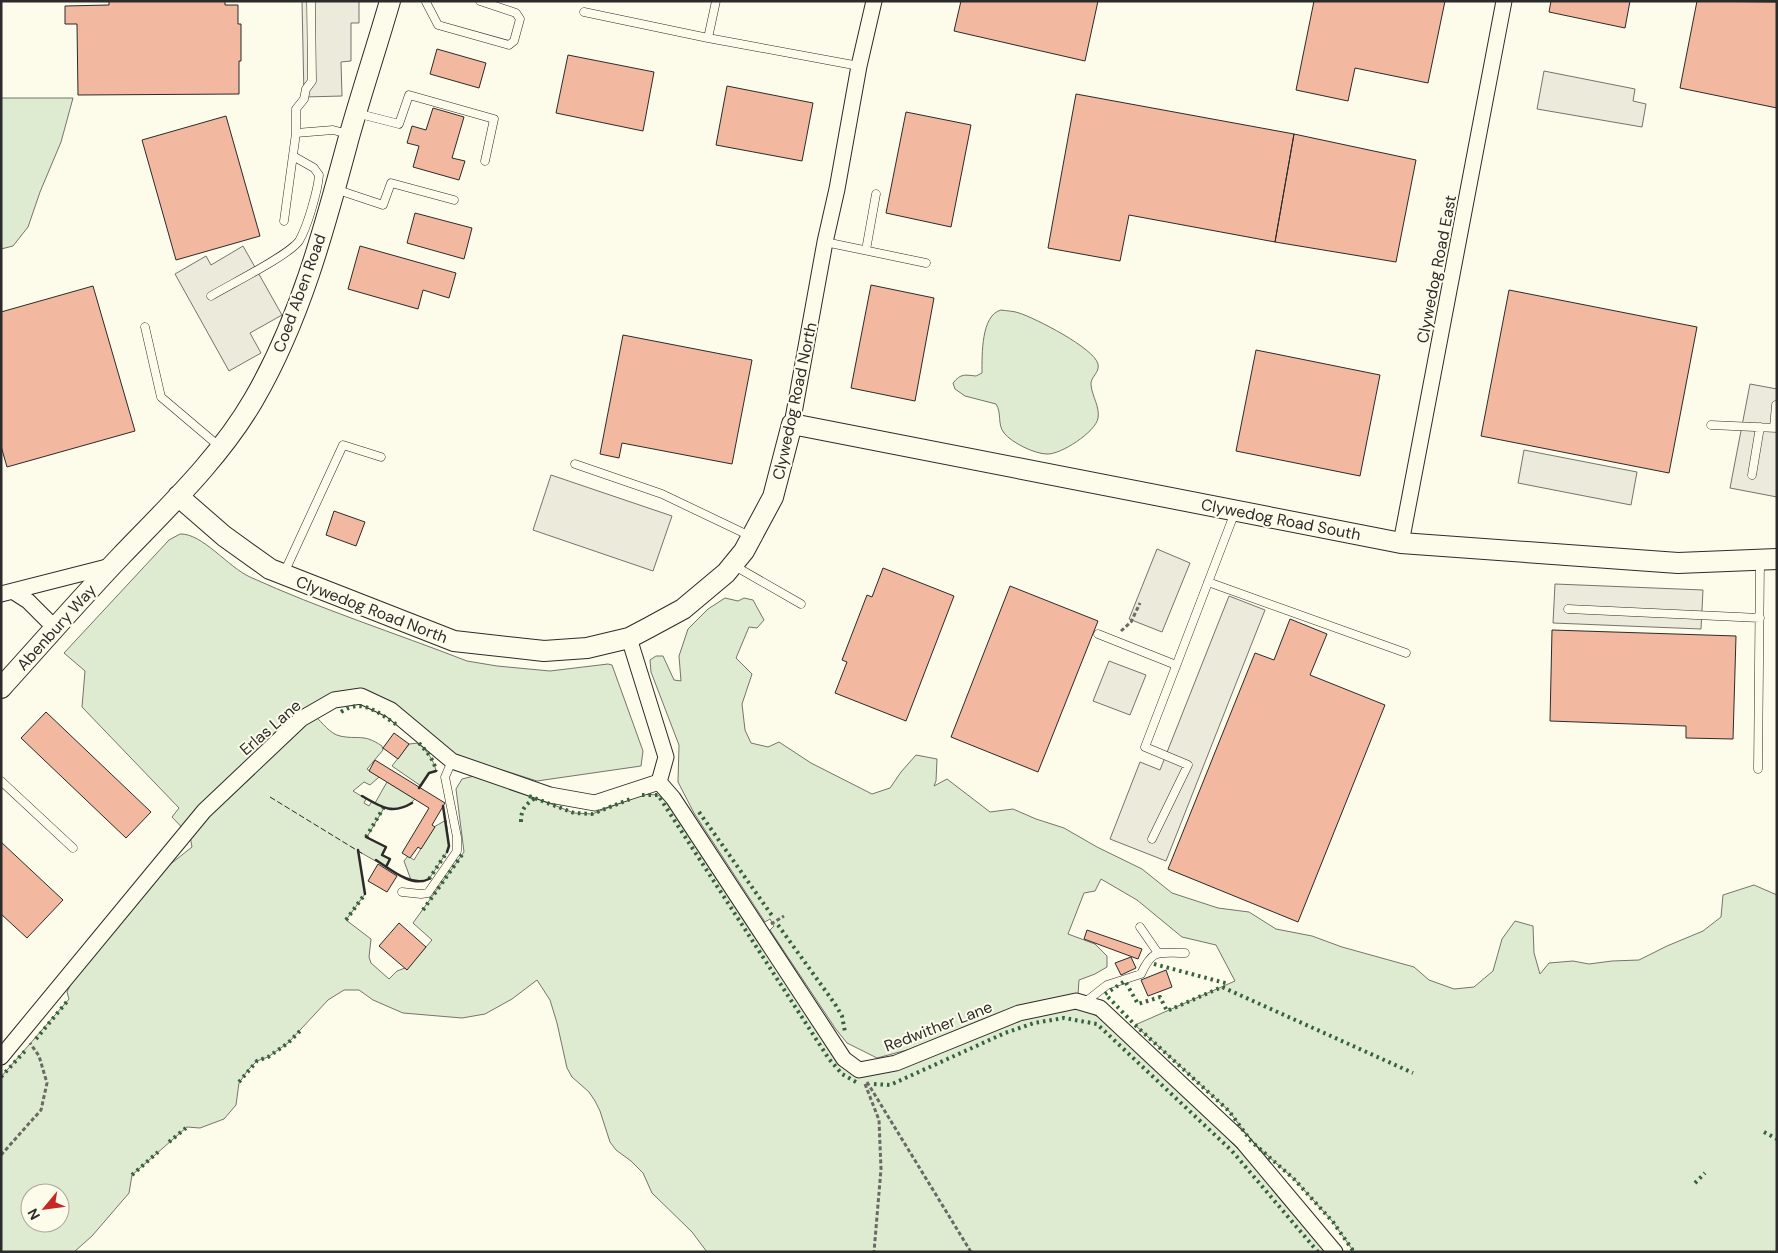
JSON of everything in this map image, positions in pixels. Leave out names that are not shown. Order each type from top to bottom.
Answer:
[{"type":"street","name":"Coed Aben Road","points":[[111,566],[178,496],[220,447],[253,400],[278,356],[298,307],[390,1]]},
{"type":"street","name":"Clywedog Road North","points":[[178,496],[224,536],[270,569],[454,641],[544,651],[588,648],[629,638],[683,609],[732,566],[752,537],[773,497],[792,424],[859,66],[874,1]]},
{"type":"street","name":"Clywedog Road East","points":[[1401,543],[1504,1]]},
{"type":"street","name":"Clywedog Road South","points":[[792,424],[1401,543],[1678,563],[1769,560]]},
{"type":"street","points":[[8,592],[111,566]]},
{"type":"street","name":"Abenbury Way","points":[[1,688],[111,566]]},
{"type":"street","points":[[8,592],[28,601],[55,628]]},
{"type":"street","points":[[629,638],[666,757],[659,782],[673,798],[844,1059],[859,1070]]},
{"type":"street","name":"Erlas Lane","points":[[1,1057],[204,810],[301,718],[334,700],[362,696],[390,710],[452,761],[550,795],[595,803],[659,782]]},
{"type":"street","name":"Redwither Lane","points":[[859,1070],[896,1063],[1019,1013],[1076,1001],[1100,1008],[1242,1140],[1335,1252]]},
{"type":"lane","points":[[284,220],[296,133],[296,109],[304,99],[306,89],[312,81],[311,1]]},
{"type":"lane","points":[[425,2],[438,25],[509,45],[514,41],[520,19],[516,13],[480,1]]},
{"type":"lane","points":[[708,38],[716,1]]},
{"type":"lane","points":[[584,12],[708,38],[859,66]]},
{"type":"lane","points":[[356,113],[399,124],[409,95],[494,119],[485,161]]},
{"type":"lane","points":[[296,133],[333,130],[350,134]]},
{"type":"lane","points":[[211,296],[283,254],[299,240],[318,186],[319,175],[314,168],[293,156]]},
{"type":"lane","points":[[335,189],[382,205],[391,183],[454,200]]},
{"type":"lane","points":[[866,250],[876,194]]},
{"type":"lane","points":[[825,242],[926,263]]},
{"type":"lane","points":[[146,327],[160,397],[220,447]]},
{"type":"lane","points":[[1710,425],[1775,428],[1776,405]]},
{"type":"lane","points":[[1752,475],[1760,427]]},
{"type":"lane","points":[[283,574],[343,445],[381,457]]},
{"type":"lane","points":[[575,464],[662,494],[752,537]]},
{"type":"lane","points":[[1152,839],[1188,764],[1145,747],[1236,510]]},
{"type":"lane","points":[[1758,770],[1760,618],[1769,560]]},
{"type":"lane","points":[[732,566],[801,604]]},
{"type":"lane","points":[[1208,582],[1406,653]]},
{"type":"lane","points":[[1568,609],[1760,618]]},
{"type":"lane","points":[[1098,634],[1176,665]]},
{"type":"lane","points":[[402,892],[428,893],[457,851],[457,837],[445,777],[452,761]]},
{"type":"lane","points":[[1,781],[73,848]]},
{"type":"lane","points":[[1140,927],[1158,954]]},
{"type":"lane","points":[[1084,1004],[1107,985],[1141,974],[1146,961],[1151,956],[1185,953]]},
{"type":"path","points":[[1112,639],[1131,622],[1140,603]]},
{"type":"path","points":[[1,1155],[41,1110],[48,1083],[40,1056],[22,1032]]},
{"type":"path","points":[[859,1070],[879,1120],[882,1170],[874,1252]]},
{"type":"path","points":[[859,1070],[971,1252]]},
{"type":"green space","points":[[1,98],[73,98],[61,142],[28,227],[13,246],[1,249]]},
{"type":"green space","points":[[1001,310],[1019,313],[1050,327],[1086,350],[1094,357],[1098,364],[1098,370],[1091,382],[1098,410],[1096,424],[1077,442],[1060,451],[1042,454],[1018,444],[1002,430],[996,404],[965,396],[955,389],[953,383],[961,376],[976,376],[982,373],[986,327],[994,313]]},
{"type":"green space","points":[[180,534],[197,539],[242,572],[276,589],[467,661],[550,671],[612,665],[643,751],[641,766],[537,781],[455,755],[395,705],[331,695],[298,712],[255,756],[315,716],[336,735],[365,738],[382,746],[383,750],[367,769],[379,777],[370,785],[364,782],[353,791],[366,799],[364,803],[369,806],[372,801],[375,803],[387,782],[415,799],[401,808],[384,808],[367,837],[386,847],[382,855],[390,859],[386,867],[358,851],[365,894],[346,920],[371,939],[369,957],[371,963],[389,979],[397,971],[407,969],[432,940],[413,923],[464,852],[456,789],[462,779],[478,775],[574,813],[592,814],[644,794],[658,795],[670,803],[855,1073],[1019,1019],[1078,1007],[1105,1020],[1155,1066],[1252,1163],[1329,1252],[707,1252],[692,1232],[652,1193],[643,1173],[616,1150],[610,1142],[595,1101],[589,1092],[572,1077],[567,1068],[550,1000],[537,980],[512,999],[485,1014],[462,1018],[403,1013],[373,1000],[359,990],[344,990],[328,1000],[288,1043],[268,1057],[257,1061],[248,1070],[239,1083],[236,1105],[224,1119],[200,1128],[187,1127],[132,1175],[129,1193],[92,1236],[74,1252],[1,1252],[1,1077],[69,999],[67,992],[75,975],[158,874],[192,847],[190,836],[172,817],[179,808],[82,707],[85,671],[64,653],[169,540]]},
{"type":"green space","points":[[725,598],[738,601],[744,598],[753,600],[764,620],[757,628],[749,627],[736,658],[752,674],[742,704],[745,730],[751,743],[768,747],[779,742],[811,763],[872,794],[890,788],[916,755],[937,759],[934,786],[947,779],[990,812],[1013,809],[1064,828],[1142,869],[1172,893],[1218,908],[1249,912],[1276,929],[1312,936],[1342,947],[1414,967],[1429,980],[1454,989],[1474,987],[1493,971],[1502,939],[1515,921],[1533,926],[1534,953],[1540,974],[1549,963],[1573,961],[1589,964],[1639,960],[1703,931],[1721,917],[1723,895],[1754,885],[1777,895],[1777,1252],[1354,1252],[1333,1222],[1294,1179],[1251,1141],[1229,1111],[1135,1025],[1235,981],[1216,945],[1182,937],[1137,900],[1101,879],[1095,891],[1084,893],[1068,934],[1095,944],[1107,956],[1107,967],[1079,980],[1078,995],[926,1045],[877,1058],[847,1043],[770,930],[774,926],[770,919],[765,922],[694,813],[678,782],[679,745],[651,672],[650,660],[656,656],[663,656],[674,680],[681,681],[679,656],[688,629],[708,609]]},
{"type":"green space","points":[[419,743],[432,759],[436,771],[429,773],[421,786],[392,766],[409,744]]},
{"type":"green space","points":[[446,820],[449,846],[447,852],[429,879],[423,882],[411,880],[404,861],[408,856],[414,860],[434,827]]},
{"type":"shaded area","points":[[302,1],[359,1],[359,23],[351,23],[351,61],[341,62],[342,96],[304,97]]},
{"type":"shaded area","points":[[1544,71],[1635,89],[1633,101],[1646,104],[1642,127],[1537,109]]},
{"type":"shaded area","points":[[243,246],[282,315],[250,333],[261,353],[229,371],[175,274],[206,256],[211,265]]},
{"type":"shaded area","points":[[1750,384],[1777,389],[1777,497],[1730,488]]},
{"type":"shaded area","points":[[1524,450],[1637,472],[1631,505],[1518,483]]},
{"type":"shaded area","points":[[551,475],[672,516],[653,571],[533,530]]},
{"type":"shaded area","points":[[1157,549],[1190,563],[1162,632],[1129,619]]},
{"type":"shaded area","points":[[1555,584],[1703,590],[1701,629],[1553,623]]},
{"type":"shaded area","points":[[1229,596],[1265,610],[1166,861],[1110,839],[1140,762],[1160,770]]},
{"type":"shaded area","points":[[1109,661],[1146,675],[1130,715],[1093,701]]},
{"type":"building","points":[[109,1],[225,1],[225,5],[238,5],[238,24],[241,24],[239,94],[78,95],[77,24],[65,24],[65,6],[109,5]]},
{"type":"building","points":[[961,1],[1098,1],[1085,61],[954,31]]},
{"type":"building","points":[[1314,1],[1445,1],[1428,83],[1355,68],[1348,101],[1296,90]]},
{"type":"building","points":[[1551,1],[1630,1],[1625,28],[1549,12]]},
{"type":"building","points":[[1697,1],[1777,2],[1777,108],[1680,88]]},
{"type":"building","points":[[437,49],[486,63],[479,88],[430,74]]},
{"type":"building","points":[[568,55],[654,72],[643,131],[556,113]]},
{"type":"building","points":[[727,86],[813,103],[802,161],[716,145]]},
{"type":"building","points":[[1076,94],[1294,134],[1275,242],[1129,215],[1120,261],[1048,248]]},
{"type":"building","points":[[433,108],[464,117],[452,158],[465,161],[459,180],[413,167],[419,146],[407,143],[412,126],[426,130]]},
{"type":"building","points":[[906,112],[971,125],[951,227],[886,213]]},
{"type":"building","points":[[226,116],[260,236],[176,260],[142,140]]},
{"type":"building","points":[[1294,134],[1416,160],[1396,262],[1275,242]]},
{"type":"building","points":[[415,213],[472,228],[464,259],[407,243]]},
{"type":"building","points":[[360,246],[456,273],[449,298],[423,290],[418,309],[348,289]]},
{"type":"building","points":[[871,285],[934,298],[915,401],[851,388]]},
{"type":"building","points":[[93,286],[135,431],[7,467],[1,446],[1,312]]},
{"type":"building","points":[[1509,290],[1697,327],[1669,473],[1481,436]]},
{"type":"building","points":[[623,335],[752,360],[732,464],[622,443],[619,458],[600,454]]},
{"type":"building","points":[[1256,350],[1380,375],[1360,476],[1236,451]]},
{"type":"building","points":[[334,511],[365,522],[356,546],[326,535]]},
{"type":"building","points":[[883,568],[954,596],[906,721],[835,693],[847,662],[842,660],[867,595],[872,597]]},
{"type":"building","points":[[1010,586],[1098,621],[1038,772],[951,737]]},
{"type":"building","points":[[1290,619],[1327,634],[1310,675],[1385,705],[1298,922],[1168,869],[1255,653],[1274,660]]},
{"type":"building","points":[[1552,630],[1736,636],[1733,739],[1686,738],[1686,726],[1550,721]]},
{"type":"building","points":[[46,712],[151,812],[126,838],[21,738]]},
{"type":"building","points":[[394,733],[409,744],[398,759],[383,748]]},
{"type":"building","points":[[375,760],[445,803],[432,825],[435,827],[421,849],[418,847],[410,858],[402,853],[429,808],[369,771]]},
{"type":"building","points":[[1,842],[63,900],[27,938],[1,914]]},
{"type":"building","points":[[378,864],[397,876],[387,892],[368,881]]},
{"type":"building","points":[[399,923],[426,947],[407,970],[379,946]]},
{"type":"building","points":[[1087,930],[1142,949],[1138,959],[1084,939]]},
{"type":"building","points":[[1131,957],[1136,968],[1121,975],[1115,963]]},
{"type":"building","points":[[1166,970],[1172,987],[1148,996],[1141,980]]},
{"type":"hedge","points":[[341,712],[357,706],[364,707],[378,712],[399,726]]},
{"type":"hedge","points":[[419,743],[432,759],[436,771]]},
{"type":"hedge","points":[[642,795],[658,795],[829,1059],[842,1074],[856,1082]]},
{"type":"hedge","points":[[529,796],[574,813],[592,814],[633,798]]},
{"type":"hedge","points":[[521,822],[524,808],[535,798]]},
{"type":"hedge","points":[[366,837],[384,807]]},
{"type":"hedge","points":[[699,812],[773,917]]},
{"type":"hedge","points":[[429,879],[447,852]]},
{"type":"hedge","points":[[423,910],[464,852]]},
{"type":"hedge","points":[[346,920],[365,894]]},
{"type":"hedge","points":[[778,925],[835,1004],[842,1016],[845,1032]]},
{"type":"hedge","points":[[1154,964],[1229,984]]},
{"type":"hedge","points":[[1105,994],[1125,981],[1138,1004],[1160,997],[1167,1011],[1222,987],[1413,1073]]},
{"type":"hedge","points":[[1108,997],[1135,1025],[1229,1111],[1251,1141],[1294,1179],[1333,1222],[1354,1252]]},
{"type":"hedge","points":[[36,1039],[69,999]]},
{"type":"hedge","points":[[874,1084],[890,1085],[1005,1033],[1034,1023],[1064,1018],[1097,1024],[1232,1151],[1318,1252]]},
{"type":"hedge","points":[[239,1082],[257,1061],[268,1057],[288,1043],[302,1029]]},
{"type":"hedge","points":[[1,1077],[25,1051]]},
{"type":"hedge","points":[[169,1142],[187,1127]]},
{"type":"hedge","points":[[1764,1132],[1777,1139]]},
{"type":"hedge","points":[[132,1175],[158,1152]]},
{"type":"hedge","points":[[1695,1183],[1705,1173]]},
{"type":"fence","points":[[270,797],[363,854]]},
{"type":"wall","points":[[419,788],[429,773],[436,771]]},
{"type":"wall","points":[[362,796],[381,806],[392,809],[405,807],[412,803]]},
{"type":"wall","points":[[443,806],[449,846],[447,852]]},
{"type":"wall","points":[[366,837],[386,847],[382,855],[390,859],[386,867]]},
{"type":"wall","points":[[358,850],[365,894]]},
{"type":"wall","points":[[376,860],[408,879],[416,881],[429,879]]}]
